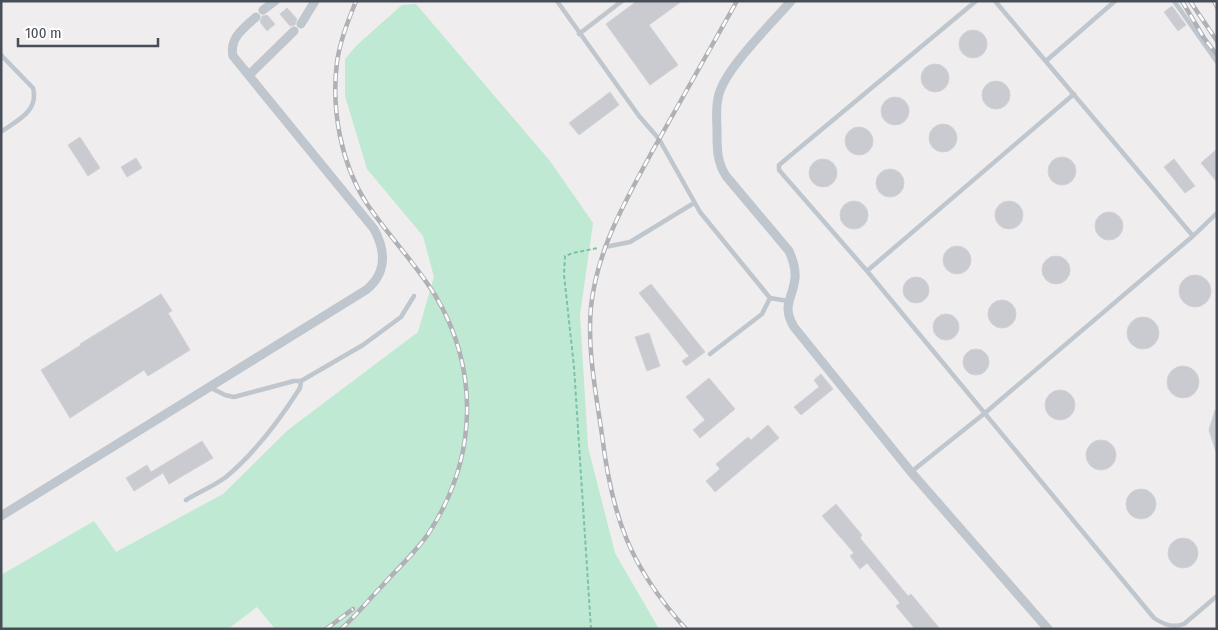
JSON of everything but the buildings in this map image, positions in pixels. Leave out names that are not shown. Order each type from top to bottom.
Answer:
[{"type":"street","points":[[263,10],[275,1]]},
{"type":"street","points":[[301,24],[315,1]]},
{"type":"street","points":[[791,1],[728,75],[722,86],[717,104],[717,152],[721,168],[784,244],[793,260],[795,278],[787,310],[789,319],[794,327],[911,472],[1048,629]]},
{"type":"street","points":[[1,516],[366,290],[373,284],[380,271],[383,256],[381,242],[374,228],[233,56],[232,45],[237,35],[256,17]]},
{"type":"street","points":[[249,75],[294,31]]},
{"type":"lane","points":[[557,1],[639,116],[659,139],[694,203],[770,298],[788,301]]},
{"type":"lane","points":[[579,34],[622,1]]},
{"type":"lane","points":[[976,1],[779,165],[779,170],[867,271],[1154,618],[1166,625],[1178,626],[1184,624],[1217,596]]},
{"type":"lane","points":[[995,1],[1193,236]]},
{"type":"lane","points":[[1046,62],[1115,1]]},
{"type":"lane","points":[[1174,1],[1217,62]]},
{"type":"lane","points":[[1,55],[33,88],[35,95],[32,108],[27,114],[1,132]]},
{"type":"lane","points":[[867,271],[1074,94]]},
{"type":"lane","points":[[605,247],[630,242],[694,203]]},
{"type":"lane","points":[[911,472],[985,413],[1217,214]]},
{"type":"lane","points":[[209,387],[234,397],[294,381],[301,381],[363,345],[401,317],[414,296]]},
{"type":"lane","points":[[710,354],[762,314],[770,298]]},
{"type":"lane","points":[[186,500],[225,477],[253,450],[277,424],[300,388],[301,381]]},
{"type":"path","points":[[591,629],[574,366],[564,275],[565,256],[573,252],[605,247]]},
{"type":"green space","points":[[416,4],[550,161],[593,223],[580,315],[588,447],[615,553],[659,629],[275,629],[257,607],[228,629],[1,629],[1,575],[94,521],[116,552],[223,494],[288,430],[418,332],[434,277],[423,236],[367,169],[345,96],[345,59],[357,45],[402,5]]},
{"type":"railway","points":[[341,629],[414,552],[430,531],[446,503],[457,474],[464,444],[467,414],[466,383],[460,353],[450,324],[427,283],[367,204],[350,172],[344,154],[337,117],[337,62],[340,46],[356,1]]},
{"type":"railway","points":[[686,629],[667,606],[637,562],[618,516],[606,464],[595,387],[590,339],[591,307],[599,265],[623,206],[737,1]]},
{"type":"railway","points":[[1182,1],[1204,38],[1217,55]]},
{"type":"railway","points":[[1190,1],[1217,41]]},
{"type":"railway","points":[[1214,1],[1217,7]]},
{"type":"railway","points":[[326,629],[353,609]]}]
